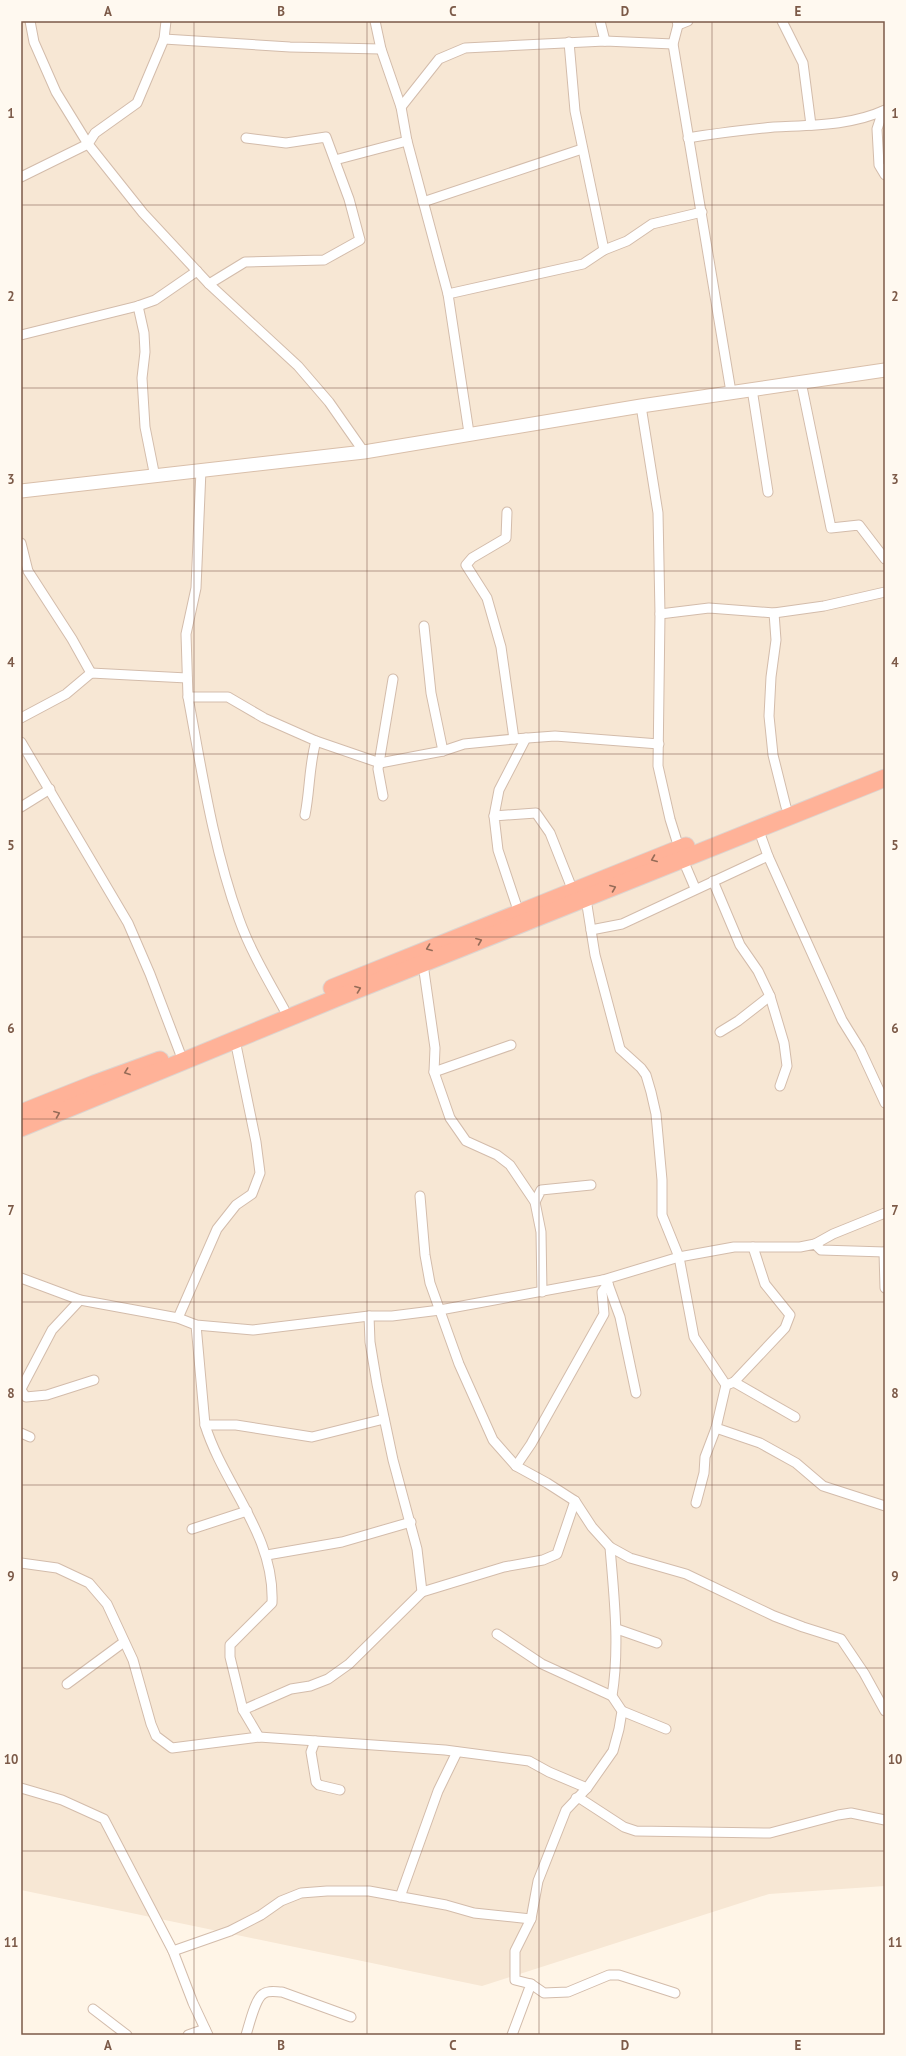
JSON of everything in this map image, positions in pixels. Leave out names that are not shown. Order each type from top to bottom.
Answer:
[{"type":"highway","points":[[21,1128],[424,964],[580,895],[681,854],[786,807],[885,766]]},
{"type":"highway","points":[[681,854],[758,828],[885,778]]},
{"type":"highway","points":[[21,1113],[94,1084],[180,1053],[382,966],[520,913],[580,895]]},
{"type":"street","points":[[30,21],[31,34],[56,92],[88,144],[142,213],[209,284],[298,366],[329,402],[364,452]]},
{"type":"street","points":[[21,177],[88,144],[95,133],[137,103],[164,39],[166,21]]},
{"type":"street","points":[[375,21],[381,49],[401,107],[407,140],[448,294],[469,434]]},
{"type":"street","points":[[600,21],[605,41]]},
{"type":"street","points":[[688,21],[677,23],[673,44],[731,392]]},
{"type":"street","points":[[782,21],[803,62],[810,125]]},
{"type":"street","points":[[21,34],[31,34]]},
{"type":"street","points":[[164,39],[206,40],[290,47],[381,49]]},
{"type":"street","points":[[401,107],[439,59],[465,48],[605,41],[673,44]]},
{"type":"street","points":[[569,42],[575,111],[604,250]]},
{"type":"street","points":[[688,138],[868,118],[884,110]]},
{"type":"street","points":[[884,110],[877,129],[879,165],[885,175]]},
{"type":"street","points":[[209,284],[245,262],[324,260],[360,240],[349,199],[326,137],[286,143],[246,138]]},
{"type":"street","points":[[335,160],[407,140]]},
{"type":"street","points":[[423,202],[582,149]]},
{"type":"street","points":[[448,294],[583,264],[604,250],[626,241],[652,224],[702,212]]},
{"type":"street","points":[[21,335],[138,306],[155,300],[197,271]]},
{"type":"street","points":[[138,306],[144,333],[145,346],[142,378],[145,426],[155,477]]},
{"type":"street","points":[[21,491],[155,477],[201,470],[364,452],[641,406],[885,370]]},
{"type":"street","points":[[801,382],[831,528],[859,525],[885,559]]},
{"type":"street","points":[[752,389],[768,492]]},
{"type":"street","points":[[641,406],[658,513],[660,614],[658,766],[670,819],[681,854],[695,888]]},
{"type":"street","points":[[201,470],[196,588],[186,634],[188,697],[211,826],[239,920],[260,966],[284,1009]]},
{"type":"street","points":[[507,512],[506,538],[472,558],[466,565],[487,598],[501,647],[514,739]]},
{"type":"street","points":[[21,543],[28,571],[72,639],[91,673]]},
{"type":"street","points":[[660,614],[709,608],[774,613],[824,606],[885,592]]},
{"type":"street","points":[[774,613],[776,640],[771,677],[770,716],[773,755],[786,807]]},
{"type":"street","points":[[424,626],[431,693],[443,750]]},
{"type":"street","points":[[21,718],[66,694],[91,673],[187,678]]},
{"type":"street","points":[[383,796],[378,770],[393,679]]},
{"type":"street","points":[[188,697],[228,697],[264,718],[316,741],[380,763],[443,750],[464,744],[555,736],[659,744]]},
{"type":"street","points":[[520,913],[498,850],[494,816],[499,790],[526,738]]},
{"type":"street","points":[[305,815],[311,779],[310,762],[316,741]]},
{"type":"street","points":[[21,742],[128,923],[150,974],[180,1053]]},
{"type":"street","points":[[21,808],[50,789]]},
{"type":"street","points":[[494,816],[536,813],[550,833],[580,895],[591,930],[595,955],[620,1049],[641,1068],[646,1075],[651,1092],[656,1114],[662,1180],[662,1215],[679,1257],[684,1294],[694,1337],[730,1384],[795,1417]]},
{"type":"street","points":[[758,828],[768,856],[842,1020],[860,1049],[884,1100]]},
{"type":"street","points":[[591,930],[622,924],[695,888],[768,856]]},
{"type":"street","points":[[713,881],[740,945],[758,971],[770,996],[784,1043],[787,1066],[780,1086]]},
{"type":"street","points":[[424,964],[435,1048],[434,1072],[450,1118],[466,1140],[497,1155],[510,1165],[535,1202],[541,1232],[542,1292]]},
{"type":"street","points":[[720,1032],[738,1021],[770,996]]},
{"type":"street","points":[[178,1318],[217,1229],[236,1205],[252,1194],[260,1173],[256,1142],[235,1040]]},
{"type":"street","points":[[434,1072],[511,1045]]},
{"type":"street","points":[[535,1202],[541,1190],[592,1185]]},
{"type":"street","points":[[420,1196],[425,1255],[430,1283],[459,1364],[492,1440],[516,1466],[575,1501],[592,1527],[610,1547],[630,1558],[686,1574],[774,1616],[803,1628],[823,1632],[841,1639],[864,1673],[885,1711]]},
{"type":"street","points":[[21,1278],[80,1300],[178,1318],[196,1325],[253,1330],[369,1316],[392,1316],[440,1310],[605,1282],[679,1257],[734,1247],[800,1247],[815,1244],[833,1234],[885,1213]]},
{"type":"street","points":[[815,1244],[821,1250],[884,1252],[885,1288]]},
{"type":"street","points":[[696,1503],[704,1473],[705,1457],[730,1384],[785,1328],[790,1315],[765,1284],[753,1248]]},
{"type":"street","points":[[605,1282],[620,1317],[636,1392]]},
{"type":"street","points":[[516,1466],[531,1444],[604,1314],[602,1292],[605,1282]]},
{"type":"street","points":[[80,1300],[52,1330],[21,1389],[26,1397],[47,1395],[94,1380]]},
{"type":"street","points":[[369,1316],[370,1342],[384,1419],[393,1460],[411,1522],[417,1549],[422,1592]]},
{"type":"street","points":[[196,1325],[205,1425],[209,1438],[247,1511],[267,1555],[272,1588],[272,1603],[230,1645],[230,1657],[243,1710],[258,1737]]},
{"type":"street","points":[[205,1425],[236,1425],[312,1437],[384,1419]]},
{"type":"street","points":[[716,1428],[760,1443],[796,1463],[823,1486],[885,1506]]},
{"type":"street","points":[[21,1433],[30,1437]]},
{"type":"street","points":[[243,1710],[291,1689],[310,1686],[328,1679],[349,1664],[422,1592],[504,1567],[543,1560],[557,1554],[575,1501]]},
{"type":"street","points":[[192,1529],[247,1511]]},
{"type":"street","points":[[267,1555],[349,1540],[411,1522]]},
{"type":"street","points":[[610,1547],[617,1629],[616,1669],[612,1696]]},
{"type":"street","points":[[21,1562],[57,1568],[89,1583],[107,1604],[133,1660],[151,1724],[156,1736],[172,1748],[258,1737],[457,1752],[529,1761],[549,1772],[587,1788]]},
{"type":"street","points":[[617,1629],[657,1643]]},
{"type":"street","points":[[497,1634],[542,1664],[612,1696],[622,1711],[666,1730]]},
{"type":"street","points":[[67,1684],[124,1642]]},
{"type":"street","points":[[622,1711],[613,1751],[587,1788],[566,1810],[538,1880],[531,1919],[515,1951],[515,1980],[531,1984],[544,1993],[568,1992],[609,1975],[619,1975],[675,1993]]},
{"type":"street","points":[[315,1741],[311,1752],[316,1782],[319,1785],[340,1790]]},
{"type":"street","points":[[400,1898],[438,1791],[457,1752]]},
{"type":"street","points":[[21,1788],[62,1800],[104,1819],[173,1951],[207,2032],[188,2035]]},
{"type":"street","points":[[576,1798],[581,1799],[624,1827],[636,1831],[770,1833],[838,1815],[851,1814],[885,1820]]},
{"type":"street","points":[[173,1951],[230,1931],[261,1915],[281,1901],[301,1893],[327,1890],[370,1891],[400,1898],[446,1905],[474,1913],[531,1919]]},
{"type":"street","points":[[512,2035],[531,1984]]},
{"type":"street","points":[[246,2035],[258,1999],[263,1994],[270,1992],[282,1992],[351,2017]]},
{"type":"street","points":[[93,2009],[127,2035]]},
{"type":"shaded area","points":[[21,21],[885,21],[885,1886],[769,1894],[482,1986],[21,1890]]}]
